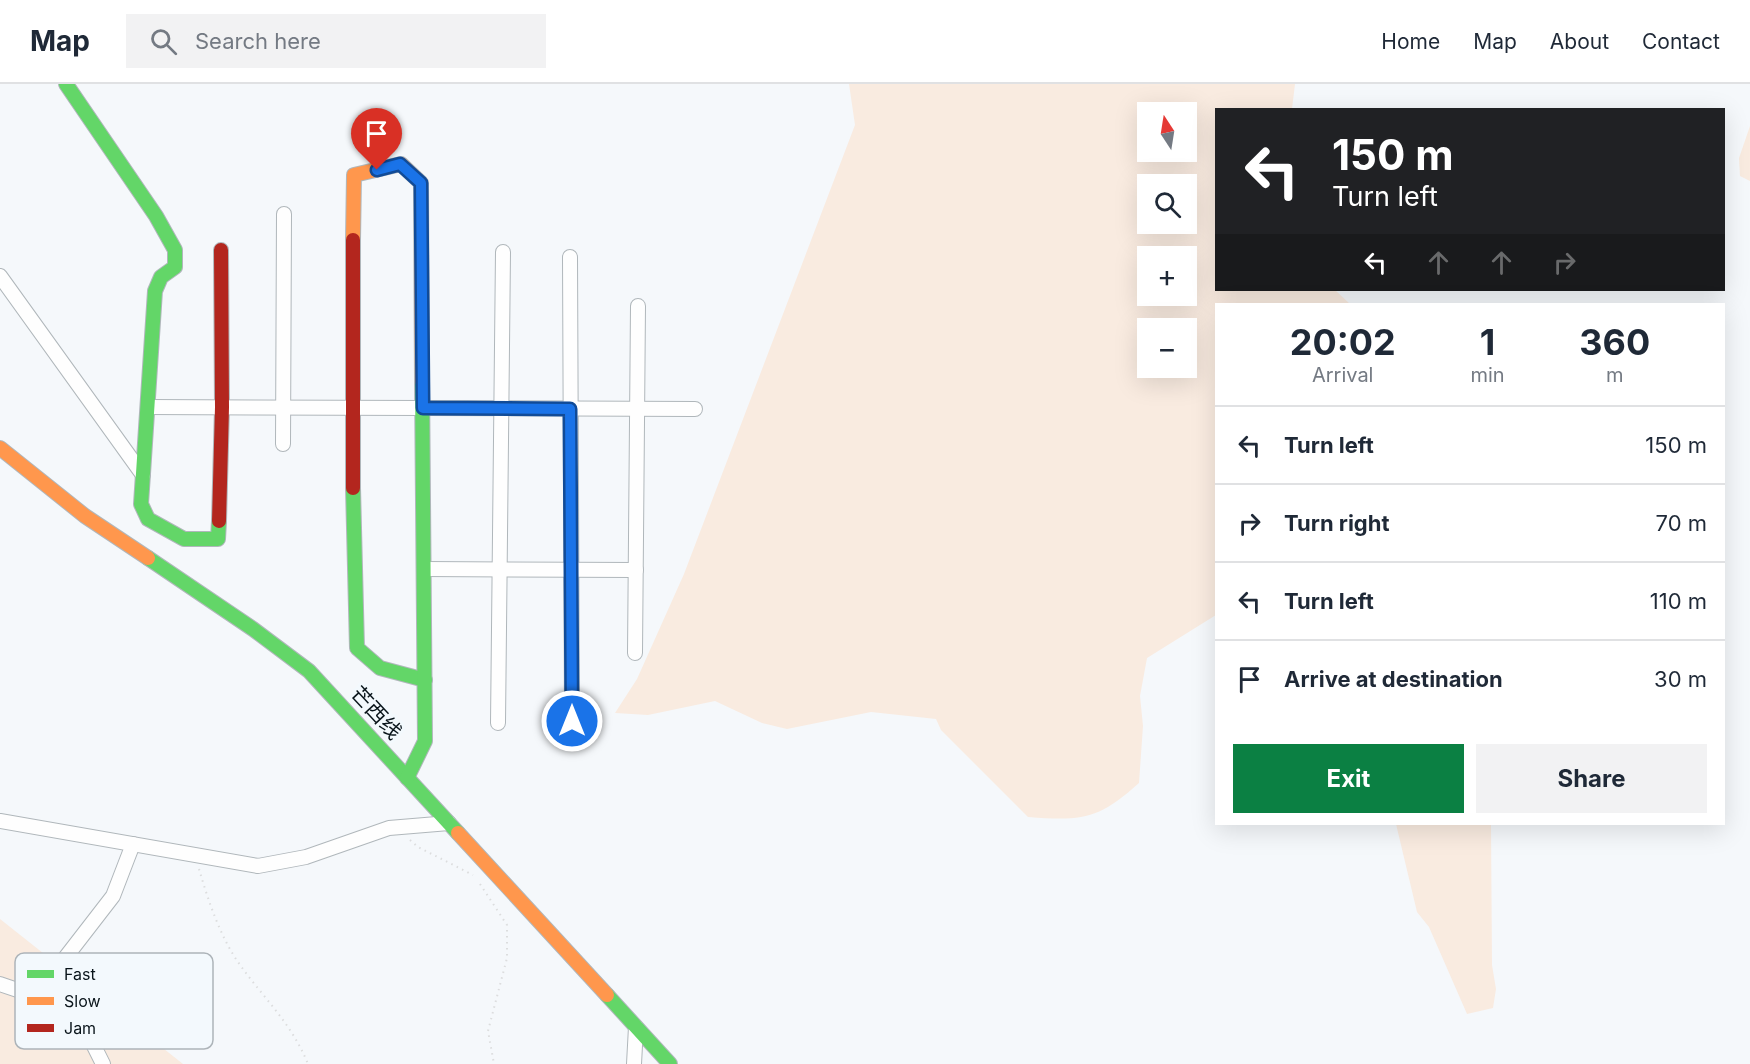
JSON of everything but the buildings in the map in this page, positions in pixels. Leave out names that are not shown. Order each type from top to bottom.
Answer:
[{"type":"street","points":[[66,84],[156,216],[175,250],[175,267],[161,277],[156,291],[141,504],[148,519],[184,539],[218,539],[222,407],[221,250]]},
{"type":"street","points":[[406,778],[425,741],[425,680],[421,183],[400,164],[354,175],[351,408],[357,648],[380,668],[425,680]]},
{"type":"street","points":[[283,444],[284,214]]},
{"type":"street","points":[[498,723],[503,252]]},
{"type":"street","points":[[570,257],[572,721]]},
{"type":"street","points":[[0,276],[143,475]]},
{"type":"street","points":[[635,653],[638,306]]},
{"type":"street","points":[[148,407],[695,410]]},
{"type":"street","name":"芒西线","points":[[0,448],[85,516],[253,629],[309,671],[670,1064]]},
{"type":"street","points":[[424,569],[636,570]]},
{"type":"street","points":[[0,821],[258,866],[306,857],[389,828],[448,823]]},
{"type":"street","points":[[69,953],[113,897],[133,844]]},
{"type":"street","points":[[0,984],[15,989]]},
{"type":"street","points":[[634,1064],[636,1027]]},
{"type":"street","points":[[96,1049],[103,1064]]},
{"type":"path","points":[[397,828],[418,847],[476,877],[507,925],[507,958],[488,1030],[494,1064]]},
{"type":"path","points":[[195,855],[208,899],[237,960],[298,1038],[308,1064]]},
{"type":"shaded area","points":[[849,84],[1295,84],[1292,108],[1215,108],[1215,291],[1336,291],[1349,303],[1215,303],[1215,616],[1147,658],[1140,696],[1143,726],[1139,783],[1112,804],[1088,815],[1062,819],[1028,817],[941,730],[936,719],[871,712],[787,729],[762,723],[715,701],[648,715],[615,713],[637,679],[684,574],[855,125]]},
{"type":"shaded area","points":[[1750,126],[1750,181],[1740,176],[1739,158]]},
{"type":"shaded area","points":[[1396,825],[1491,825],[1492,965],[1496,989],[1493,1008],[1467,1014],[1429,927],[1417,912]]},
{"type":"shaded area","points":[[0,919],[43,953],[15,953],[15,1049],[164,1049],[183,1064],[0,1064]]},
{"type":"traffic: fast","points":[[66,84],[156,216],[175,250],[175,267],[161,277],[155,291],[141,504],[148,519],[184,539],[218,539],[219,521]]},
{"type":"traffic: fast","points":[[407,778],[425,741],[422,381]]},
{"type":"traffic: fast","points":[[353,488],[357,648],[380,668],[425,680]]},
{"type":"traffic: fast","points":[[148,558],[253,629],[309,671],[458,833]]},
{"type":"traffic: fast","points":[[607,995],[670,1064]]},
{"type":"traffic: slow","points":[[353,240],[354,175],[401,164],[421,183],[422,381]]},
{"type":"traffic: slow","points":[[0,448],[85,516],[148,558]]},
{"type":"traffic: slow","points":[[458,833],[607,995]]},
{"type":"traffic: jam","points":[[353,240],[353,488]]},
{"type":"traffic: jam","points":[[219,521],[222,407],[221,250]]},
{"type":"route","points":[[377,170],[400,164],[421,183],[423,408],[570,409],[572,721]]}]
